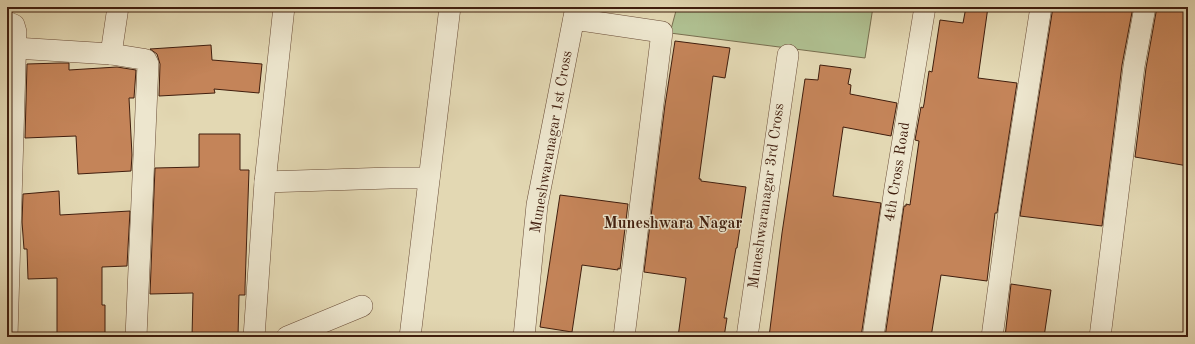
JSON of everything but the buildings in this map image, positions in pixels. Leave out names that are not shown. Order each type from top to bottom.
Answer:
[{"type":"street","points":[[111,54],[118,7]]},
{"type":"street","points":[[254,337],[265,182],[284,7]]},
{"type":"street","points":[[410,337],[450,7]]},
{"type":"street","name":"4th Cross Road","points":[[873,337],[895,188],[925,7]]},
{"type":"street","points":[[992,337],[1010,204],[1041,7]]},
{"type":"street","points":[[1100,337],[1134,66],[1145,7]]},
{"type":"street","points":[[575,13],[662,32],[624,337]]},
{"type":"street","name":"Muneshwaranagar 1st Cross","points":[[524,337],[537,205],[575,13]]},
{"type":"street","points":[[7,22],[14,25],[16,32],[8,337]]},
{"type":"street","points":[[15,48],[111,54],[146,60],[148,64],[136,337]]},
{"type":"street","name":"Muneshwaranagar 3rd Cross","points":[[747,337],[788,55]]},
{"type":"street","points":[[265,182],[429,178]]},
{"type":"street","points":[[287,337],[362,306]]},
{"type":"green space","points":[[677,7],[873,7],[865,58],[670,33]]},
{"type":"district","name":"Muneshwara Nagar","points":[[673,224]]}]
